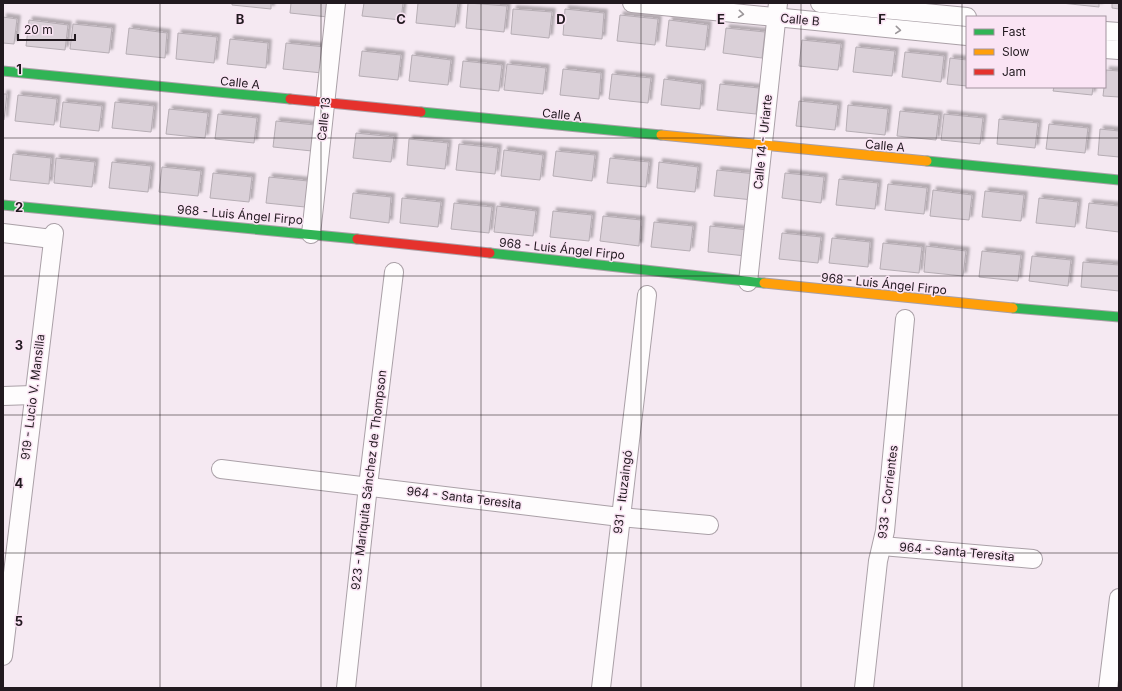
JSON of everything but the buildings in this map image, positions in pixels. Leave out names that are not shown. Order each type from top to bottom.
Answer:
[{"type":"street","name":"Calle 13","points":[[311,234],[336,3]]},
{"type":"street","name":"Calle B","points":[[632,3],[777,10],[966,36]]},
{"type":"street","name":"Calle B","points":[[820,3],[966,17]]},
{"type":"street","name":"Calle 14 - Uriarte","points":[[748,282],[764,146],[777,10]]},
{"type":"street","points":[[1106,31],[1119,32]]},
{"type":"street","points":[[1106,49],[1119,50]]},
{"type":"street","name":"Calle A","points":[[3,71],[1119,180]]},
{"type":"street","name":"968 - Luis Ángel Firpo","points":[[3,205],[311,234],[905,298],[1119,317]]},
{"type":"street","name":"919 - Lucio V. Mansilla","points":[[3,233],[53,236],[3,656]]},
{"type":"street","name":"923 - Mariquita Sánchez de Thompson","points":[[346,688],[368,486],[394,272]]},
{"type":"street","name":"931 - Ituzaingó","points":[[601,688],[647,295]]},
{"type":"street","name":"933 - Corrientes","points":[[864,688],[878,561],[885,531],[905,319]]},
{"type":"street","points":[[3,396],[33,395]]},
{"type":"street","name":"964 - Santa Teresita","points":[[220,468],[620,517],[709,526]]},
{"type":"street","name":"964 - Santa Teresita","points":[[882,546],[1033,559]]},
{"type":"street","points":[[1108,688],[1119,598]]},
{"type":"traffic: fast","points":[[3,71],[290,99]]},
{"type":"traffic: fast","points":[[421,112],[661,135]]},
{"type":"traffic: fast","points":[[927,161],[1119,180]]},
{"type":"traffic: fast","points":[[3,205],[357,239]]},
{"type":"traffic: fast","points":[[490,253],[764,283]]},
{"type":"traffic: fast","points":[[1013,308],[1119,317]]},
{"type":"traffic: slow","points":[[661,135],[927,161]]},
{"type":"traffic: slow","points":[[764,283],[1013,308]]},
{"type":"traffic: jam","points":[[290,99],[421,112]]},
{"type":"traffic: jam","points":[[357,239],[490,253]]}]
